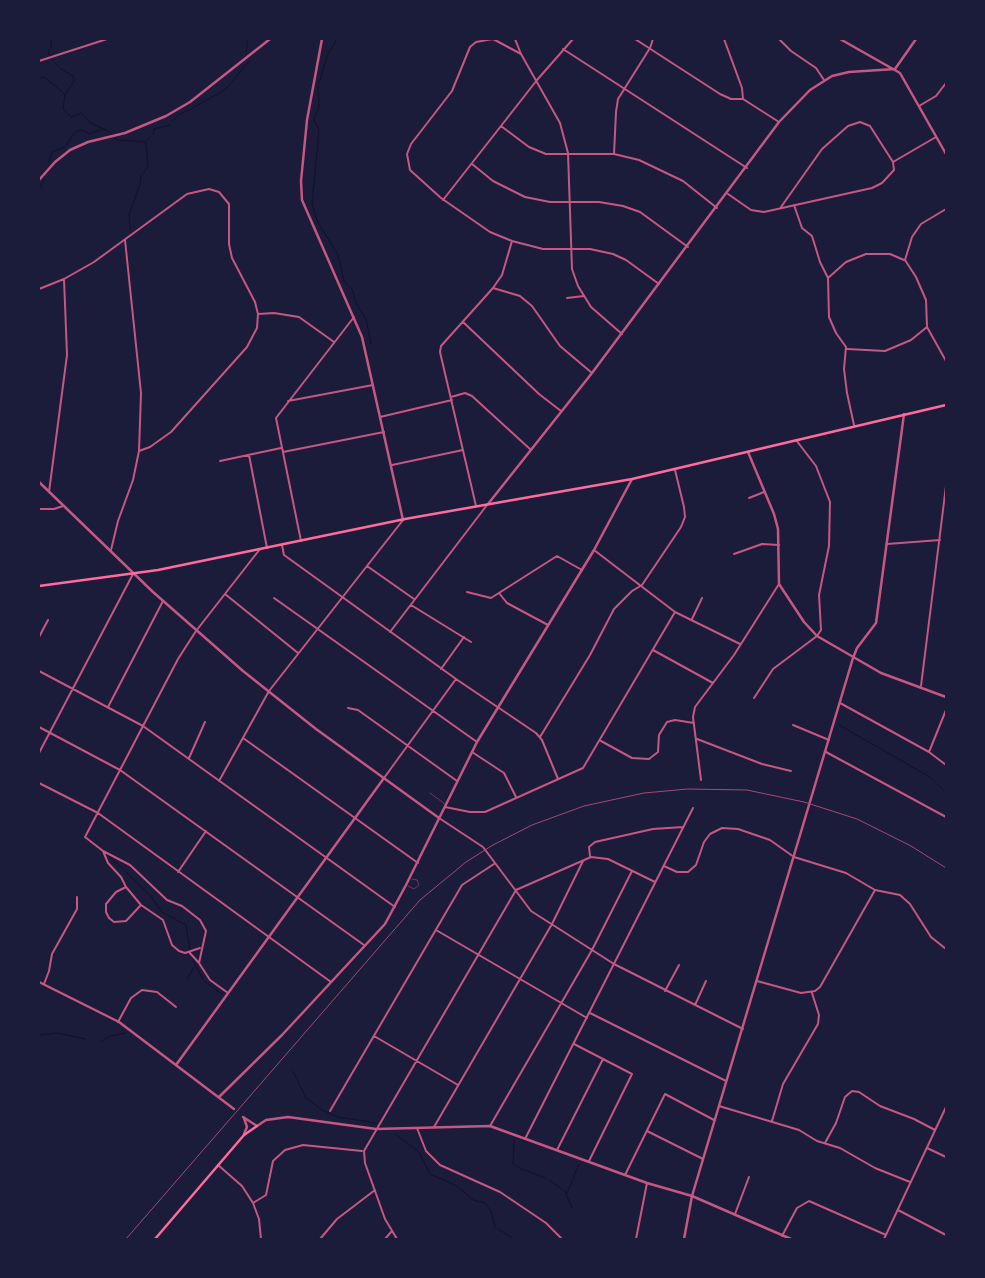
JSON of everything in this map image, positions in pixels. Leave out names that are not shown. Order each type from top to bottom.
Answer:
[{"type":"main road","points":[[39,586],[133,574],[476,506],[632,480],[854,425],[946,405]]},
{"type":"main road","points":[[155,1239],[244,1134],[257,1126]]},
{"type":"street","points":[[39,61],[107,39]]},
{"type":"street","points":[[39,180],[55,162],[70,150],[88,142],[118,135],[161,118],[190,102],[270,39]]},
{"type":"street","points":[[219,781],[269,691],[403,520],[362,337],[306,212],[301,192],[307,120],[322,39]]},
{"type":"street","points":[[521,54],[493,39],[476,42],[466,56],[452,91],[412,144],[407,154],[410,170],[472,222],[512,241],[543,249],[590,249],[613,254],[626,260],[659,284]]},
{"type":"street","points":[[515,39],[521,54],[560,122],[568,153],[572,269],[584,296],[604,320],[622,334]]},
{"type":"street","points":[[444,200],[537,80],[573,39]]},
{"type":"street","points":[[635,39],[720,94],[732,99],[743,99],[779,122]]},
{"type":"street","points":[[614,154],[616,112],[623,89],[650,48],[652,39]]},
{"type":"street","points":[[724,39],[742,88],[743,99]]},
{"type":"street","points":[[779,39],[791,51],[816,68],[824,80]]},
{"type":"street","points":[[840,39],[900,73],[946,154]]},
{"type":"street","points":[[895,69],[916,39]]},
{"type":"street","points":[[563,49],[747,168]]},
{"type":"street","points":[[390,632],[622,334],[728,194],[779,122],[810,90],[824,80],[849,72],[895,69]]},
{"type":"street","points":[[919,106],[936,96],[946,83]]},
{"type":"street","points":[[728,194],[758,213],[872,188],[882,183],[894,170],[893,162],[870,126],[860,122],[848,126],[822,149],[780,208]]},
{"type":"street","points":[[501,126],[529,147],[546,154],[614,154],[659,168],[683,181],[717,208]]},
{"type":"street","points":[[893,162],[936,137]]},
{"type":"street","points":[[472,164],[493,182],[525,197],[550,202],[610,203],[631,209],[657,223],[688,247]]},
{"type":"street","points":[[39,289],[64,279],[94,262],[187,194],[205,188],[219,192],[229,204],[229,244],[232,258],[255,302],[258,314],[257,328],[247,346],[171,432],[150,447],[139,451]]},
{"type":"street","points":[[794,205],[802,228],[812,236],[820,262],[828,278],[829,317],[846,349],[844,369],[854,425]]},
{"type":"street","points":[[905,260],[912,237],[921,224],[946,209]]},
{"type":"street","points":[[111,550],[118,521],[133,480],[139,451],[141,393],[125,240]]},
{"type":"street","points":[[476,506],[462,450],[441,346],[493,288],[502,275],[512,241]]},
{"type":"street","points":[[828,278],[846,262],[866,254],[890,254],[905,260],[916,277],[926,300],[928,327],[946,361]]},
{"type":"street","points":[[49,492],[67,355],[64,279]]},
{"type":"street","points":[[493,288],[520,296],[532,306],[560,346],[592,373]]},
{"type":"street","points":[[568,298],[584,296]]},
{"type":"street","points":[[258,314],[274,313],[299,317],[334,342]]},
{"type":"street","points":[[301,541],[276,418],[354,317]]},
{"type":"street","points":[[463,322],[539,394],[561,411]]},
{"type":"street","points":[[846,349],[885,350],[912,340],[928,327]]},
{"type":"street","points":[[288,401],[373,385]]},
{"type":"street","points":[[451,397],[465,393],[472,396],[531,450]]},
{"type":"street","points":[[380,416],[452,400]]},
{"type":"street","points":[[684,1239],[692,1196],[853,658],[857,648],[876,623],[904,414]]},
{"type":"street","points":[[282,452],[384,432]]},
{"type":"street","points":[[754,698],[773,669],[817,636],[821,628],[819,595],[829,546],[830,502],[816,466],[796,440]]},
{"type":"street","points":[[220,461],[281,448]]},
{"type":"street","points":[[392,465],[462,450]]},
{"type":"street","points":[[748,452],[774,514],[779,545],[779,584],[799,616],[817,636],[853,658],[881,673],[921,686],[946,697]]},
{"type":"street","points":[[249,455],[267,548]]},
{"type":"street","points":[[540,736],[590,654],[614,609],[632,591],[642,585],[675,538],[685,517],[675,470]]},
{"type":"street","points":[[219,1096],[269,1048],[385,924],[418,863],[477,742],[594,550],[632,480]]},
{"type":"street","points":[[39,482],[111,550],[133,574],[196,631],[269,691],[384,778],[483,847],[531,911],[614,964],[743,1030]]},
{"type":"street","points":[[921,686],[945,507],[946,486]]},
{"type":"street","points":[[748,498],[764,492]]},
{"type":"street","points":[[39,509],[54,510],[64,506]]},
{"type":"street","points":[[888,544],[940,540]]},
{"type":"street","points":[[734,554],[762,544],[779,545]]},
{"type":"street","points":[[282,545],[284,555],[456,680],[540,736],[558,779]]},
{"type":"street","points":[[199,963],[206,931],[196,916],[167,900],[130,865],[103,851],[85,837],[143,726],[196,631],[260,549]]},
{"type":"street","points":[[594,550],[675,612],[740,644]]},
{"type":"street","points":[[467,592],[487,598],[499,593],[557,556],[582,570]]},
{"type":"street","points":[[367,565],[414,600]]},
{"type":"street","points":[[39,753],[133,574]]},
{"type":"street","points":[[701,780],[693,713],[697,703],[740,644],[779,584]]},
{"type":"street","points":[[499,593],[507,603],[548,625]]},
{"type":"street","points":[[225,594],[298,653]]},
{"type":"street","points":[[274,598],[432,712],[477,742]]},
{"type":"street","points":[[692,619],[702,598]]},
{"type":"street","points":[[108,707],[164,601]]},
{"type":"street","points":[[410,605],[471,642]]},
{"type":"street","points":[[446,806],[470,812],[484,812],[583,768],[675,612]]},
{"type":"street","points":[[39,637],[48,620]]},
{"type":"street","points":[[441,669],[464,637]]},
{"type":"street","points":[[652,650],[713,683]]},
{"type":"street","points":[[39,671],[143,726],[395,907]]},
{"type":"street","points":[[176,1065],[456,680]]},
{"type":"street","points":[[840,703],[929,752],[946,765]]},
{"type":"street","points":[[348,708],[358,710],[458,781]]},
{"type":"street","points":[[929,752],[946,710]]},
{"type":"street","points":[[600,741],[632,758],[649,759],[658,752],[659,735],[667,722],[675,720],[694,723]]},
{"type":"street","points":[[189,758],[205,722]]},
{"type":"street","points":[[794,725],[829,740]]},
{"type":"street","points":[[39,727],[120,770],[364,946]]},
{"type":"street","points":[[243,738],[418,863]]},
{"type":"street","points":[[697,739],[762,764],[791,770]]},
{"type":"street","points":[[472,752],[504,773],[516,797]]},
{"type":"street","points":[[826,752],[946,817]]},
{"type":"street","points":[[39,783],[98,813],[331,982]]},
{"type":"street","points":[[525,1139],[693,808]]},
{"type":"street","points":[[591,857],[589,847],[595,842],[653,830],[683,827]]},
{"type":"street","points":[[664,866],[677,872],[688,872],[696,865],[707,837],[714,831],[726,827],[770,840],[794,857],[846,873],[875,890],[893,892],[905,899],[931,937],[946,949]]},
{"type":"street","points":[[178,872],[206,832]]},
{"type":"street","points":[[103,851],[108,863],[121,877],[126,887],[141,905],[163,920],[172,945],[179,951],[189,952],[201,947]]},
{"type":"street","points":[[397,1239],[391,1232],[375,1190],[365,1163],[364,1151],[516,890],[591,857],[608,859],[655,882]]},
{"type":"street","points":[[434,1127],[552,924],[584,859]]},
{"type":"street","points":[[330,1111],[462,885],[494,864]]},
{"type":"street","points":[[490,1126],[592,950],[632,870]]},
{"type":"street","points":[[126,887],[116,892],[106,904],[106,912],[109,918],[114,922],[126,920],[141,905]]},
{"type":"street","points":[[757,981],[794,992],[812,993],[820,986],[875,890]]},
{"type":"street","points":[[44,984],[52,954],[77,909],[78,897]]},
{"type":"street","points":[[436,930],[587,1018]]},
{"type":"street","points":[[189,952],[210,980],[228,993]]},
{"type":"street","points":[[665,990],[679,965]]},
{"type":"street","points":[[695,1005],[706,981]]},
{"type":"street","points":[[39,982],[118,1022],[234,1109]]},
{"type":"street","points":[[118,1022],[130,998],[142,990],[157,992],[176,1007]]},
{"type":"street","points":[[772,1122],[783,1084],[818,1024],[819,1015],[812,993]]},
{"type":"street","points":[[589,1013],[726,1081]]},
{"type":"street","points":[[374,1036],[458,1085]]},
{"type":"street","points":[[574,1044],[632,1074],[589,1161]]},
{"type":"street","points":[[557,1150],[603,1058]]},
{"type":"street","points":[[825,1143],[836,1123],[845,1097],[852,1091],[859,1092],[880,1106],[914,1119],[935,1130]]},
{"type":"street","points":[[625,1175],[665,1094],[715,1120]]},
{"type":"street","points":[[719,1106],[799,1130],[852,1154],[888,1174],[910,1182]]},
{"type":"street","points":[[884,1239],[946,1107]]},
{"type":"street","points":[[244,1134],[247,1126],[243,1117],[257,1126],[266,1120],[288,1117],[376,1129],[490,1126],[625,1175],[692,1196],[791,1239]]},
{"type":"street","points":[[417,1128],[426,1151],[440,1165],[500,1192],[546,1223],[562,1239]]},
{"type":"street","points":[[647,1131],[704,1159]]},
{"type":"street","points":[[253,1203],[266,1194],[274,1161],[285,1150],[303,1145],[364,1151]]},
{"type":"street","points":[[927,1148],[946,1157]]},
{"type":"street","points":[[218,1165],[242,1186],[253,1203],[259,1219],[260,1239]]},
{"type":"street","points":[[735,1214],[749,1177]]},
{"type":"street","points":[[636,1239],[647,1182]]},
{"type":"street","points":[[320,1239],[337,1219],[375,1190]]},
{"type":"street","points":[[782,1236],[797,1208],[809,1201],[816,1202],[886,1235]]},
{"type":"street","points":[[897,1210],[942,1231],[946,1235]]},
{"type":"street","points":[[385,1239],[391,1232]]},
{"type":"lane","points":[[430,793],[446,806]]},
{"type":"lane","points":[[406,885],[414,889],[419,886],[417,880],[410,878]]},
{"type":"waterway","points":[[49,55],[51,39]]},
{"type":"waterway","points":[[246,52],[248,39]]},
{"type":"waterway","points":[[337,39],[327,56],[318,87],[319,107],[314,120],[319,130],[312,204],[317,221],[338,255],[344,281],[352,289],[357,305],[366,319],[371,344]]},
{"type":"waterway","points":[[52,60],[61,69],[73,76],[74,81],[65,95]]},
{"type":"waterway","points":[[191,109],[226,89],[249,61]]},
{"type":"waterway","points":[[39,78],[44,77],[65,94],[63,109],[71,117],[82,113],[90,123],[107,130],[117,140],[145,142],[154,133],[154,129],[170,125]]},
{"type":"waterway","points":[[172,122],[178,115],[189,110]]},
{"type":"waterway","points":[[49,162],[52,152],[65,147],[75,132],[82,130],[89,134],[102,129]]},
{"type":"waterway","points":[[130,229],[129,215],[141,176],[148,167],[146,142]]},
{"type":"waterway","points":[[39,190],[44,179]]},
{"type":"waterway","points":[[839,725],[930,777],[946,793]]},
{"type":"waterway","points":[[109,856],[151,896],[162,912],[186,925],[190,949]]},
{"type":"waterway","points":[[193,960],[203,980],[222,994]]},
{"type":"waterway","points":[[187,979],[194,967]]},
{"type":"waterway","points":[[39,1035],[57,1033],[85,1039]]},
{"type":"waterway","points":[[101,1042],[110,1036],[126,1033]]},
{"type":"waterway","points":[[293,1071],[306,1098],[322,1110],[338,1117],[376,1123]]},
{"type":"waterway","points":[[395,1134],[419,1152],[430,1174],[457,1186],[473,1200],[485,1203],[491,1211],[495,1227],[514,1239]]},
{"type":"waterway","points":[[514,1139],[513,1164],[546,1178]]},
{"type":"waterway","points":[[567,1193],[579,1164]]},
{"type":"waterway","points":[[549,1180],[565,1191],[572,1208]]},
{"type":"railway","points":[[126,1239],[420,900],[466,862],[493,845],[532,825],[584,806],[644,793],[688,789],[747,790],[804,802],[857,819],[911,846],[946,868]]}]
